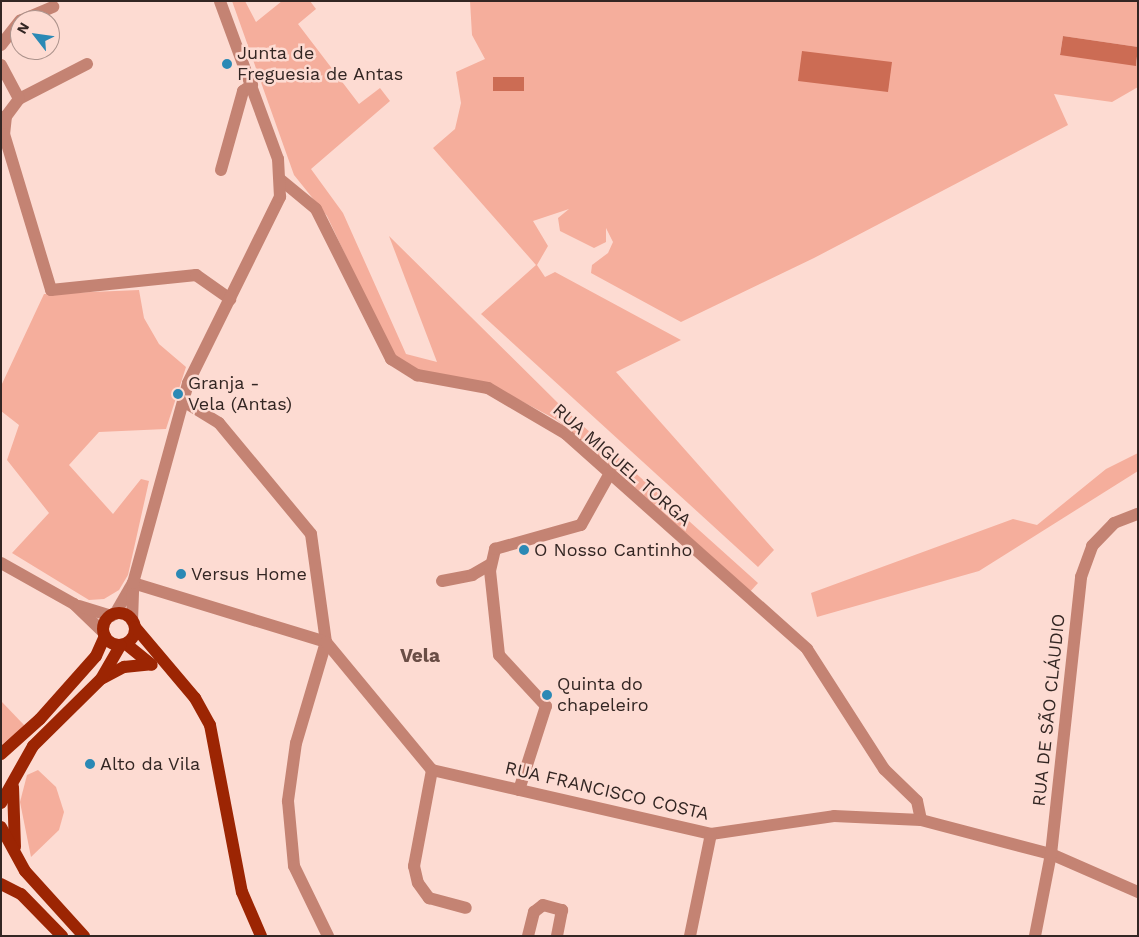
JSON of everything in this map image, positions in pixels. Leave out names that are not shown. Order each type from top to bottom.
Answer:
[{"type":"main road","points":[[1,754],[40,719],[96,656],[113,615],[134,624],[164,667],[195,698],[214,739],[242,892],[261,936]]},
{"type":"main road","points":[[1,804],[33,746],[101,679],[134,624]]},
{"type":"main road","points":[[104,634],[123,644],[151,664]]},
{"type":"main road","points":[[101,679],[124,667],[151,664],[164,667]]},
{"type":"main road","points":[[14,779],[16,857]]},
{"type":"main road","points":[[1,827],[16,857],[84,936]]},
{"type":"main road","points":[[1,884],[21,894],[62,936]]},
{"type":"street","points":[[1,563],[74,604],[113,615],[133,583],[195,365],[275,213],[281,180],[252,85],[220,1]]},
{"type":"street","points":[[44,10],[53,6]]},
{"type":"street","points":[[1,45],[10,34]]},
{"type":"street","points":[[88,64],[19,99],[6,116],[4,134],[43,276],[50,290],[196,275],[230,300]]},
{"type":"street","points":[[1,65],[19,99]]},
{"type":"street","points":[[221,170],[243,91],[252,85]]},
{"type":"street","name":"RUA MIGUEL TORGA","points":[[281,180],[320,216],[391,359],[417,375],[476,384],[534,413],[566,434],[610,476],[807,649],[884,769],[917,802],[921,820]]},
{"type":"street","points":[[183,402],[220,423],[311,534],[326,642],[296,742],[288,801],[294,866],[328,936]]},
{"type":"street","points":[[519,790],[546,706],[499,655],[492,564],[495,549],[581,525],[610,476]]},
{"type":"street","name":"RUA DE SÃO CLÁUDIO","points":[[1035,936],[1051,854],[1083,569],[1092,546],[1114,523],[1138,514]]},
{"type":"street","points":[[442,580],[472,575],[492,564]]},
{"type":"street","points":[[133,583],[134,624]]},
{"type":"street","points":[[133,583],[326,642],[432,770],[414,866],[418,884],[429,898],[466,908]]},
{"type":"street","points":[[74,604],[104,634]]},
{"type":"street","name":"RUA FRANCISCO COSTA","points":[[432,770],[712,834],[834,816],[921,820],[1051,854],[1138,892]]},
{"type":"street","points":[[690,936],[712,834]]},
{"type":"street","points":[[528,936],[534,912],[543,905],[562,910],[557,936]]},
{"type":"shaded area","points":[[232,1],[245,1],[256,22],[282,1],[310,1],[316,9],[298,24],[359,104],[380,88],[390,101],[311,169],[343,213],[406,354],[437,362],[389,236],[562,407],[758,583],[748,594],[557,420],[489,384],[418,372],[392,354],[327,216],[294,175]]},
{"type":"shaded area","points":[[470,1],[1138,1],[1138,47],[1063,36],[1060,54],[1136,65],[1138,56],[1138,87],[1112,102],[1054,94],[1068,125],[814,258],[681,322],[591,273],[592,265],[608,253],[613,242],[606,228],[606,242],[594,248],[560,231],[558,218],[569,209],[533,221],[548,246],[537,265],[545,277],[555,272],[681,340],[616,372],[774,550],[758,567],[481,314],[536,265],[433,148],[455,129],[461,103],[456,72],[485,59],[472,35]]},
{"type":"shaded area","points":[[1063,36],[1138,47],[1136,66],[1060,55]]},
{"type":"shaded area","points":[[802,51],[892,62],[888,92],[798,81]]},
{"type":"shaded area","points":[[493,77],[524,77],[524,91],[493,91]]},
{"type":"shaded area","points":[[139,290],[144,318],[159,344],[186,367],[166,429],[99,432],[69,465],[113,514],[141,479],[149,481],[128,575],[119,590],[104,599],[89,600],[12,553],[49,513],[7,460],[19,425],[1,411],[1,386],[44,294]]},
{"type":"shaded area","points":[[1138,453],[1138,471],[979,571],[817,617],[811,593],[1013,519],[1037,525],[1106,469]]},
{"type":"shaded area","points":[[1,701],[25,726],[1,745]]},
{"type":"shaded area","points":[[38,770],[56,787],[64,812],[59,830],[31,857],[20,802],[27,775]]},
{"type":"place","name":"Junta de Freguesia de Antas","points":[[227,64]]},
{"type":"place","name":"Granja - Vela (Antas)","points":[[178,394]]},
{"type":"place","name":"O Nosso Cantinho","points":[[524,550]]},
{"type":"place","name":"Versus Home","points":[[181,574]]},
{"type":"place","name":"Quinta do chapeleiro","points":[[547,695]]},
{"type":"place","name":"Alto da Vila","points":[[90,764]]},
{"type":"district","name":"Vela","points":[[420,656]]}]
